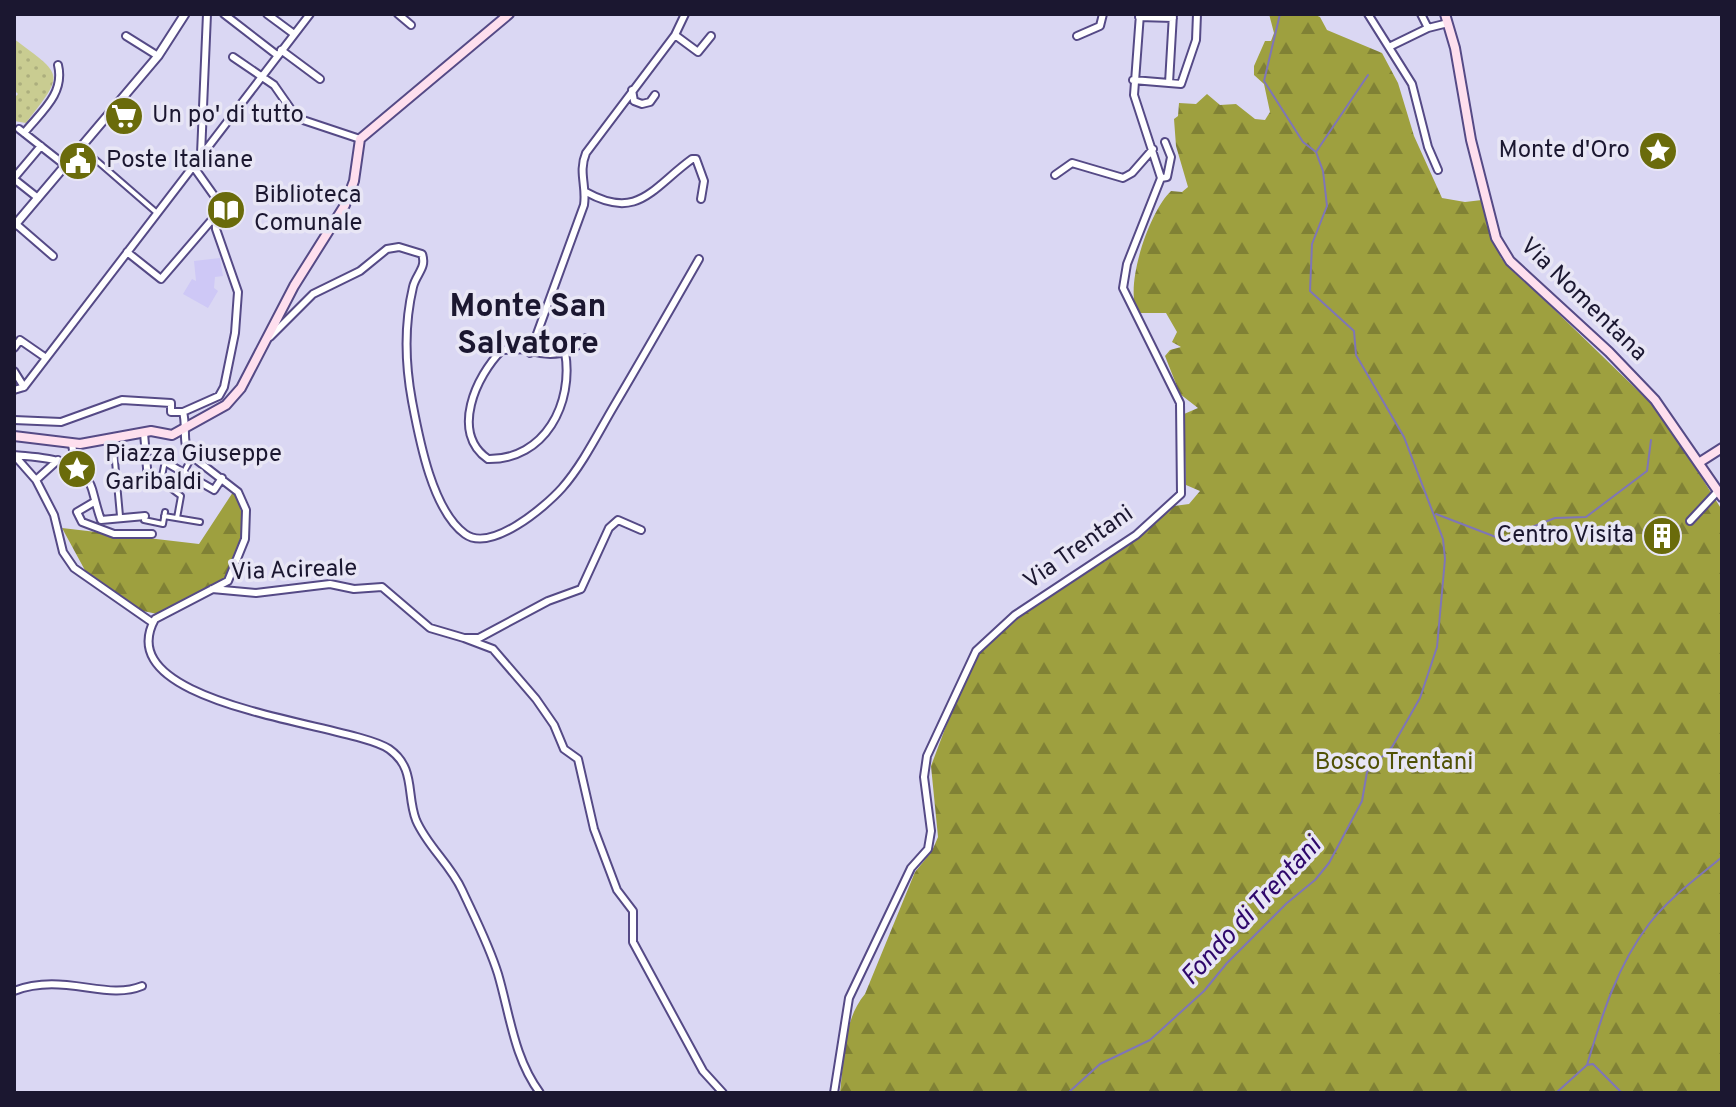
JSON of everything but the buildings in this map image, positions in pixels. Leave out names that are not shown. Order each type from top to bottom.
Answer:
[{"type":"main road","points":[[14,436],[72,444],[144,433],[172,435],[226,405],[241,388],[294,286],[345,205],[354,181],[360,139],[509,14]]},
{"type":"main road","name":"Via Nomentana","points":[[1446,19],[1471,140],[1500,246],[1510,261],[1646,389],[1720,494]]},
{"type":"main road","points":[[1700,462],[1722,448]]},
{"type":"street","points":[[53,256],[15,225],[158,56],[185,14]]},
{"type":"street","points":[[201,155],[207,14]]},
{"type":"street","points":[[224,14],[320,79]]},
{"type":"street","points":[[267,14],[294,34]]},
{"type":"street","points":[[14,390],[24,387],[310,14]]},
{"type":"street","points":[[398,14],[411,25]]},
{"type":"street","points":[[531,351],[586,192],[580,168],[586,153],[675,35],[685,14]]},
{"type":"street","points":[[1077,36],[1100,26],[1103,14]]},
{"type":"street","points":[[1133,80],[1181,84],[1186,79],[1196,40],[1197,14]]},
{"type":"street","points":[[1368,14],[1391,46],[1412,84],[1428,147],[1438,170]]},
{"type":"street","points":[[1421,14],[1428,28]]},
{"type":"street","points":[[1165,142],[1171,157],[1167,177],[1161,178],[1134,95],[1140,15],[1173,16],[1169,83]]},
{"type":"street","points":[[1391,46],[1446,19]]},
{"type":"street","points":[[675,35],[698,52],[711,36]]},
{"type":"street","points":[[126,36],[158,56]]},
{"type":"street","points":[[233,57],[274,85],[297,118],[360,139]]},
{"type":"street","points":[[58,65],[61,81],[58,91],[21,131],[66,166]]},
{"type":"street","points":[[633,87],[632,96],[642,104],[650,102],[655,95]]},
{"type":"street","points":[[38,198],[14,178],[41,146]]},
{"type":"street","points":[[81,147],[157,213]]},
{"type":"street","points":[[1055,175],[1072,163],[1123,178],[1132,173],[1153,149]]},
{"type":"street","points":[[586,192],[628,206],[639,202],[692,159],[696,159],[704,181],[701,199]]},
{"type":"street","points":[[14,420],[61,422],[122,400],[171,403],[171,412],[183,412],[219,396],[228,376],[238,292],[222,251],[215,197],[193,166]]},
{"type":"street","name":"Via Trentani","points":[[834,1093],[849,998],[911,868],[928,849],[930,811],[925,764],[976,651],[992,633],[1031,603],[1136,535],[1181,494],[1180,403],[1123,288],[1127,264],[1161,178]]},
{"type":"street","points":[[127,252],[161,279],[216,215]]},
{"type":"street","points":[[264,343],[313,294],[360,271],[387,249],[399,247],[422,254],[423,266],[413,283],[406,339],[416,420],[428,473],[451,516],[463,533],[473,538],[484,538],[522,522],[564,486],[699,259]]},
{"type":"street","points":[[565,352],[564,398],[546,436],[514,454],[488,459],[478,453],[469,421],[474,391],[490,361],[502,350],[553,355],[565,352],[586,338]]},
{"type":"street","points":[[14,348],[20,340],[46,358]]},
{"type":"street","points":[[14,371],[24,387]]},
{"type":"street","points":[[153,623],[228,581],[245,539],[246,510],[238,492],[192,457],[185,447],[187,427],[183,412]]},
{"type":"street","points":[[144,433],[148,480]]},
{"type":"street","points":[[113,438],[120,516]]},
{"type":"street","points":[[72,444],[76,470]]},
{"type":"street","points":[[147,450],[214,490],[222,478]]},
{"type":"street","points":[[14,455],[56,459],[76,470],[92,490],[101,520],[145,516],[144,520],[163,524],[164,514],[177,518],[192,517],[200,522]]},
{"type":"street","points":[[14,455],[36,480],[54,515],[63,552],[74,568],[153,623]]},
{"type":"street","points":[[185,470],[192,457]]},
{"type":"street","points":[[36,480],[56,459]]},
{"type":"street","points":[[165,459],[161,481],[181,496],[177,518]]},
{"type":"street","points":[[1690,521],[1720,494]]},
{"type":"street","points":[[94,502],[77,512],[82,522],[114,534],[152,534]]},
{"type":"street","points":[[464,638],[479,638],[548,601],[581,589],[609,528],[618,520],[641,530]]},
{"type":"street","name":"Via Acireale","points":[[212,589],[256,593],[330,584],[354,589],[382,587],[430,628],[493,649],[536,699],[554,725],[564,749],[578,759],[594,829],[617,890],[633,911],[633,942],[703,1071],[723,1093]]},
{"type":"street","points":[[153,623],[153,655],[179,682],[196,693],[274,718],[338,729],[381,744],[398,757],[411,779],[412,806],[417,822],[459,883],[488,948],[518,1050],[540,1093]]},
{"type":"street","points":[[14,991],[45,983],[121,990],[142,986]]},
{"type":"shaded area","points":[[220,258],[223,276],[215,277],[214,288],[218,291],[208,308],[183,294],[192,279],[196,281],[194,261]]},
{"type":"green space","name":"Bosco Trentani","points":[[1269,14],[1313,14],[1320,17],[1327,30],[1382,53],[1398,83],[1414,136],[1442,198],[1465,202],[1482,200],[1501,258],[1661,413],[1722,510],[1722,1093],[840,1093],[852,1016],[865,994],[915,872],[932,851],[938,837],[931,766],[964,678],[980,650],[997,632],[1098,561],[1105,562],[1106,557],[1174,506],[1189,504],[1200,491],[1186,485],[1184,414],[1198,408],[1180,394],[1165,356],[1170,350],[1181,347],[1172,342],[1177,332],[1166,313],[1138,313],[1134,301],[1136,268],[1147,231],[1163,201],[1171,191],[1182,192],[1188,187],[1176,146],[1174,119],[1178,116],[1179,103],[1196,104],[1207,94],[1220,105],[1236,104],[1255,119],[1265,120],[1270,112],[1264,84],[1254,75],[1254,66],[1265,41],[1271,41],[1274,33]]},
{"type":"green space","points":[[14,39],[42,61],[53,76],[48,94],[26,123],[14,121],[14,98],[18,94],[14,90]]},
{"type":"green space","points":[[235,489],[244,522],[231,576],[162,615],[143,611],[87,574],[62,528],[199,544]]},
{"type":"waterway","name":"Fondo di Trentani","points":[[1068,1093],[1100,1064],[1150,1040],[1204,991],[1227,963],[1287,903],[1315,880],[1329,863],[1362,801],[1367,772],[1392,747],[1420,698],[1437,647],[1445,559],[1443,539],[1404,437],[1356,355],[1354,331],[1310,291],[1312,244],[1327,206],[1323,171],[1316,152],[1303,142],[1264,81],[1280,14]]},
{"type":"waterway","points":[[1316,152],[1368,75]]},
{"type":"waterway","points":[[1436,514],[1501,539],[1555,518],[1586,517],[1647,471],[1651,440]]},
{"type":"waterway","points":[[1587,1065],[1612,992],[1638,940],[1665,906],[1722,857]]},
{"type":"waterway","points":[[1556,1093],[1587,1065],[1593,1064],[1622,1093]]},
{"type":"place","name":"Un po' di tutto","points":[[124,116]]},
{"type":"place","name":"Monte d'Oro","points":[[1658,151]]},
{"type":"place","name":"Poste Italiane","points":[[78,161]]},
{"type":"place","name":"Biblioteca Comunale","points":[[226,210]]},
{"type":"place","name":"Piazza Giuseppe Garibaldi","points":[[77,469]]},
{"type":"place","name":"Centro Visita","points":[[1662,536]]},
{"type":"district","name":"Monte San Salvatore","points":[[528,326]]}]
